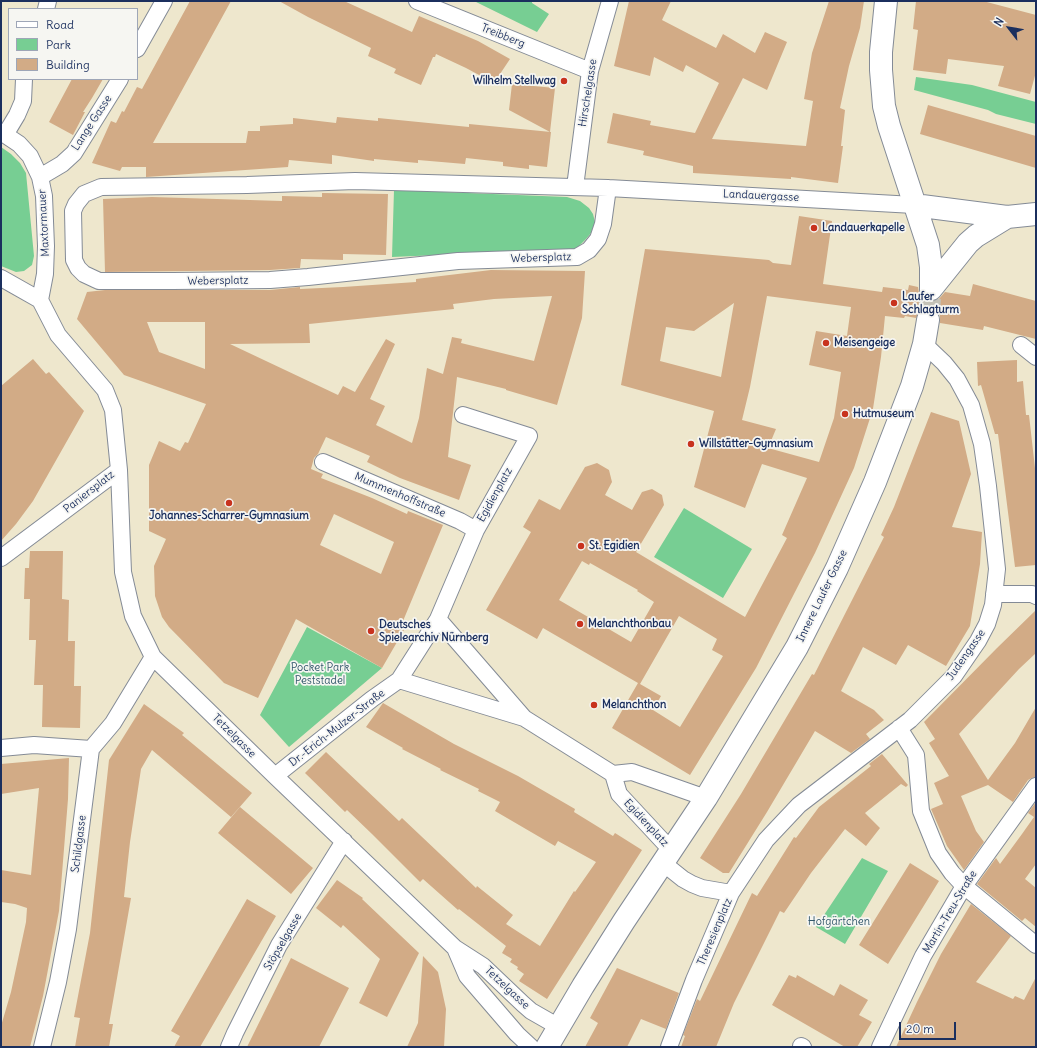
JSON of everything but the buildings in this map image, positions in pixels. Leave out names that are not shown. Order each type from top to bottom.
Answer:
[{"type":"street","points":[[138,47],[164,1]]},
{"type":"street","name":"Treibberg","points":[[417,1],[590,71]]},
{"type":"street","name":"Hirschelgasse","points":[[575,187],[590,71],[610,1]]},
{"type":"street","points":[[886,1],[881,58],[884,106],[914,205],[928,245],[931,267],[931,289],[968,243],[1007,217]]},
{"type":"street","name":"Maxtormauer","points":[[24,80],[23,101],[17,115],[3,133],[19,144],[30,156],[40,177],[44,196],[46,246],[45,274],[40,300]]},
{"type":"street","name":"Lange Gasse","points":[[40,177],[62,164],[74,153],[119,80]]},
{"type":"street","name":"Webersplatz","points":[[355,181],[608,188],[603,224],[598,239],[589,250],[577,257],[458,261],[323,276],[270,280],[99,281],[84,274],[78,268],[74,260],[72,211],[84,194],[101,187],[247,185],[355,181]]},
{"type":"street","name":"Landauergasse","points":[[608,188],[914,205]]},
{"type":"street","points":[[914,205],[1007,217],[1036,214]]},
{"type":"street","points":[[1,278],[40,300]]},
{"type":"street","name":"Paniersplatz","points":[[1,558],[118,470],[113,410],[105,390],[58,335],[40,300]]},
{"type":"street","name":"Innere Laufer Gasse","points":[[667,857],[706,798],[794,654],[837,568],[875,482],[902,413],[924,344],[928,320]]},
{"type":"street","name":"Judengasse","points":[[731,892],[766,840],[800,804],[910,720],[954,676],[978,641],[987,624],[994,594],[997,569],[982,444],[970,405],[957,379],[944,363],[924,344]]},
{"type":"street","points":[[1021,345],[1036,357]]},
{"type":"street","name":"Egidienplatz","points":[[399,680],[438,619],[476,530],[529,436],[463,415]]},
{"type":"street","name":"Mummenhoffstraße","points":[[323,462],[460,521],[476,530]]},
{"type":"street","name":"Tetzelgasse","points":[[118,470],[123,572],[133,616],[153,657],[455,948],[483,966],[531,1011],[559,1027]]},
{"type":"street","points":[[994,594],[1035,594]]},
{"type":"street","points":[[438,619],[524,718]]},
{"type":"street","points":[[1,748],[34,745],[91,750],[114,723],[153,657]]},
{"type":"street","points":[[399,680],[524,718],[613,774],[632,772],[706,798]]},
{"type":"street","name":"Dr.-Erich-Mulzer-Straße","points":[[275,776],[372,699],[399,680]]},
{"type":"street","points":[[899,728],[916,755],[921,810],[938,853],[952,873],[964,886],[1036,945]]},
{"type":"street","name":"Schildgasse","points":[[42,1047],[58,982],[68,929],[91,750]]},
{"type":"street","name":"Egidienplatz","points":[[613,774],[619,794],[667,857]]},
{"type":"street","name":"Martin-Treu-Straße","points":[[880,1047],[923,956],[964,886],[1036,786]]},
{"type":"street","name":"Stöpselgasse","points":[[229,1047],[279,945],[344,841]]},
{"type":"street","points":[[547,1047],[583,986],[667,857]]},
{"type":"street","name":"Theresienplatz","points":[[667,857],[684,879],[692,884],[702,888],[731,892],[668,1047]]},
{"type":"street","name":"Tetzelgasse","points":[[455,948],[467,976],[517,1034],[531,1047]]},
{"type":"green space","points":[[474,1],[532,1],[532,3],[549,14],[537,32]]},
{"type":"green space","points":[[916,77],[972,85],[1036,102],[1036,124],[914,90]]},
{"type":"green space","points":[[1,147],[20,163],[26,173],[34,256],[32,265],[24,271],[16,272],[1,266]]},
{"type":"green space","points":[[394,190],[567,197],[580,201],[589,208],[593,214],[595,222],[591,233],[576,249],[392,257]]},
{"type":"green space","points":[[684,508],[752,549],[723,598],[654,557]]},
{"type":"green space","name":"Pocket Park Peststadel","points":[[307,627],[382,668],[289,747],[260,715]]},
{"type":"green space","name":"Hofgärtchen","points":[[862,858],[888,871],[845,944],[816,927]]},
{"type":"tunnel","points":[[928,320],[931,289]]},
{"type":"place","name":"Wilhelm Stellwag","points":[[564,81]]},
{"type":"place","name":"Landauerkapelle","points":[[814,228]]},
{"type":"place","name":"Laufer Schlagturm","points":[[894,303]]},
{"type":"place","name":"Meisengeige","points":[[826,343]]},
{"type":"place","name":"Hutmuseum","points":[[845,414]]},
{"type":"place","name":"Willstätter-Gymnasium","points":[[691,444]]},
{"type":"place","name":"Johannes-Scharrer-Gymnasium","points":[[229,503]]},
{"type":"place","name":"St. Egidien","points":[[581,546]]},
{"type":"place","name":"Melanchthonbau","points":[[580,624]]},
{"type":"place","name":"Deutsches Spielearchiv Nürnberg","points":[[371,631]]},
{"type":"place","name":"Melanchthon","points":[[594,705]]}]
